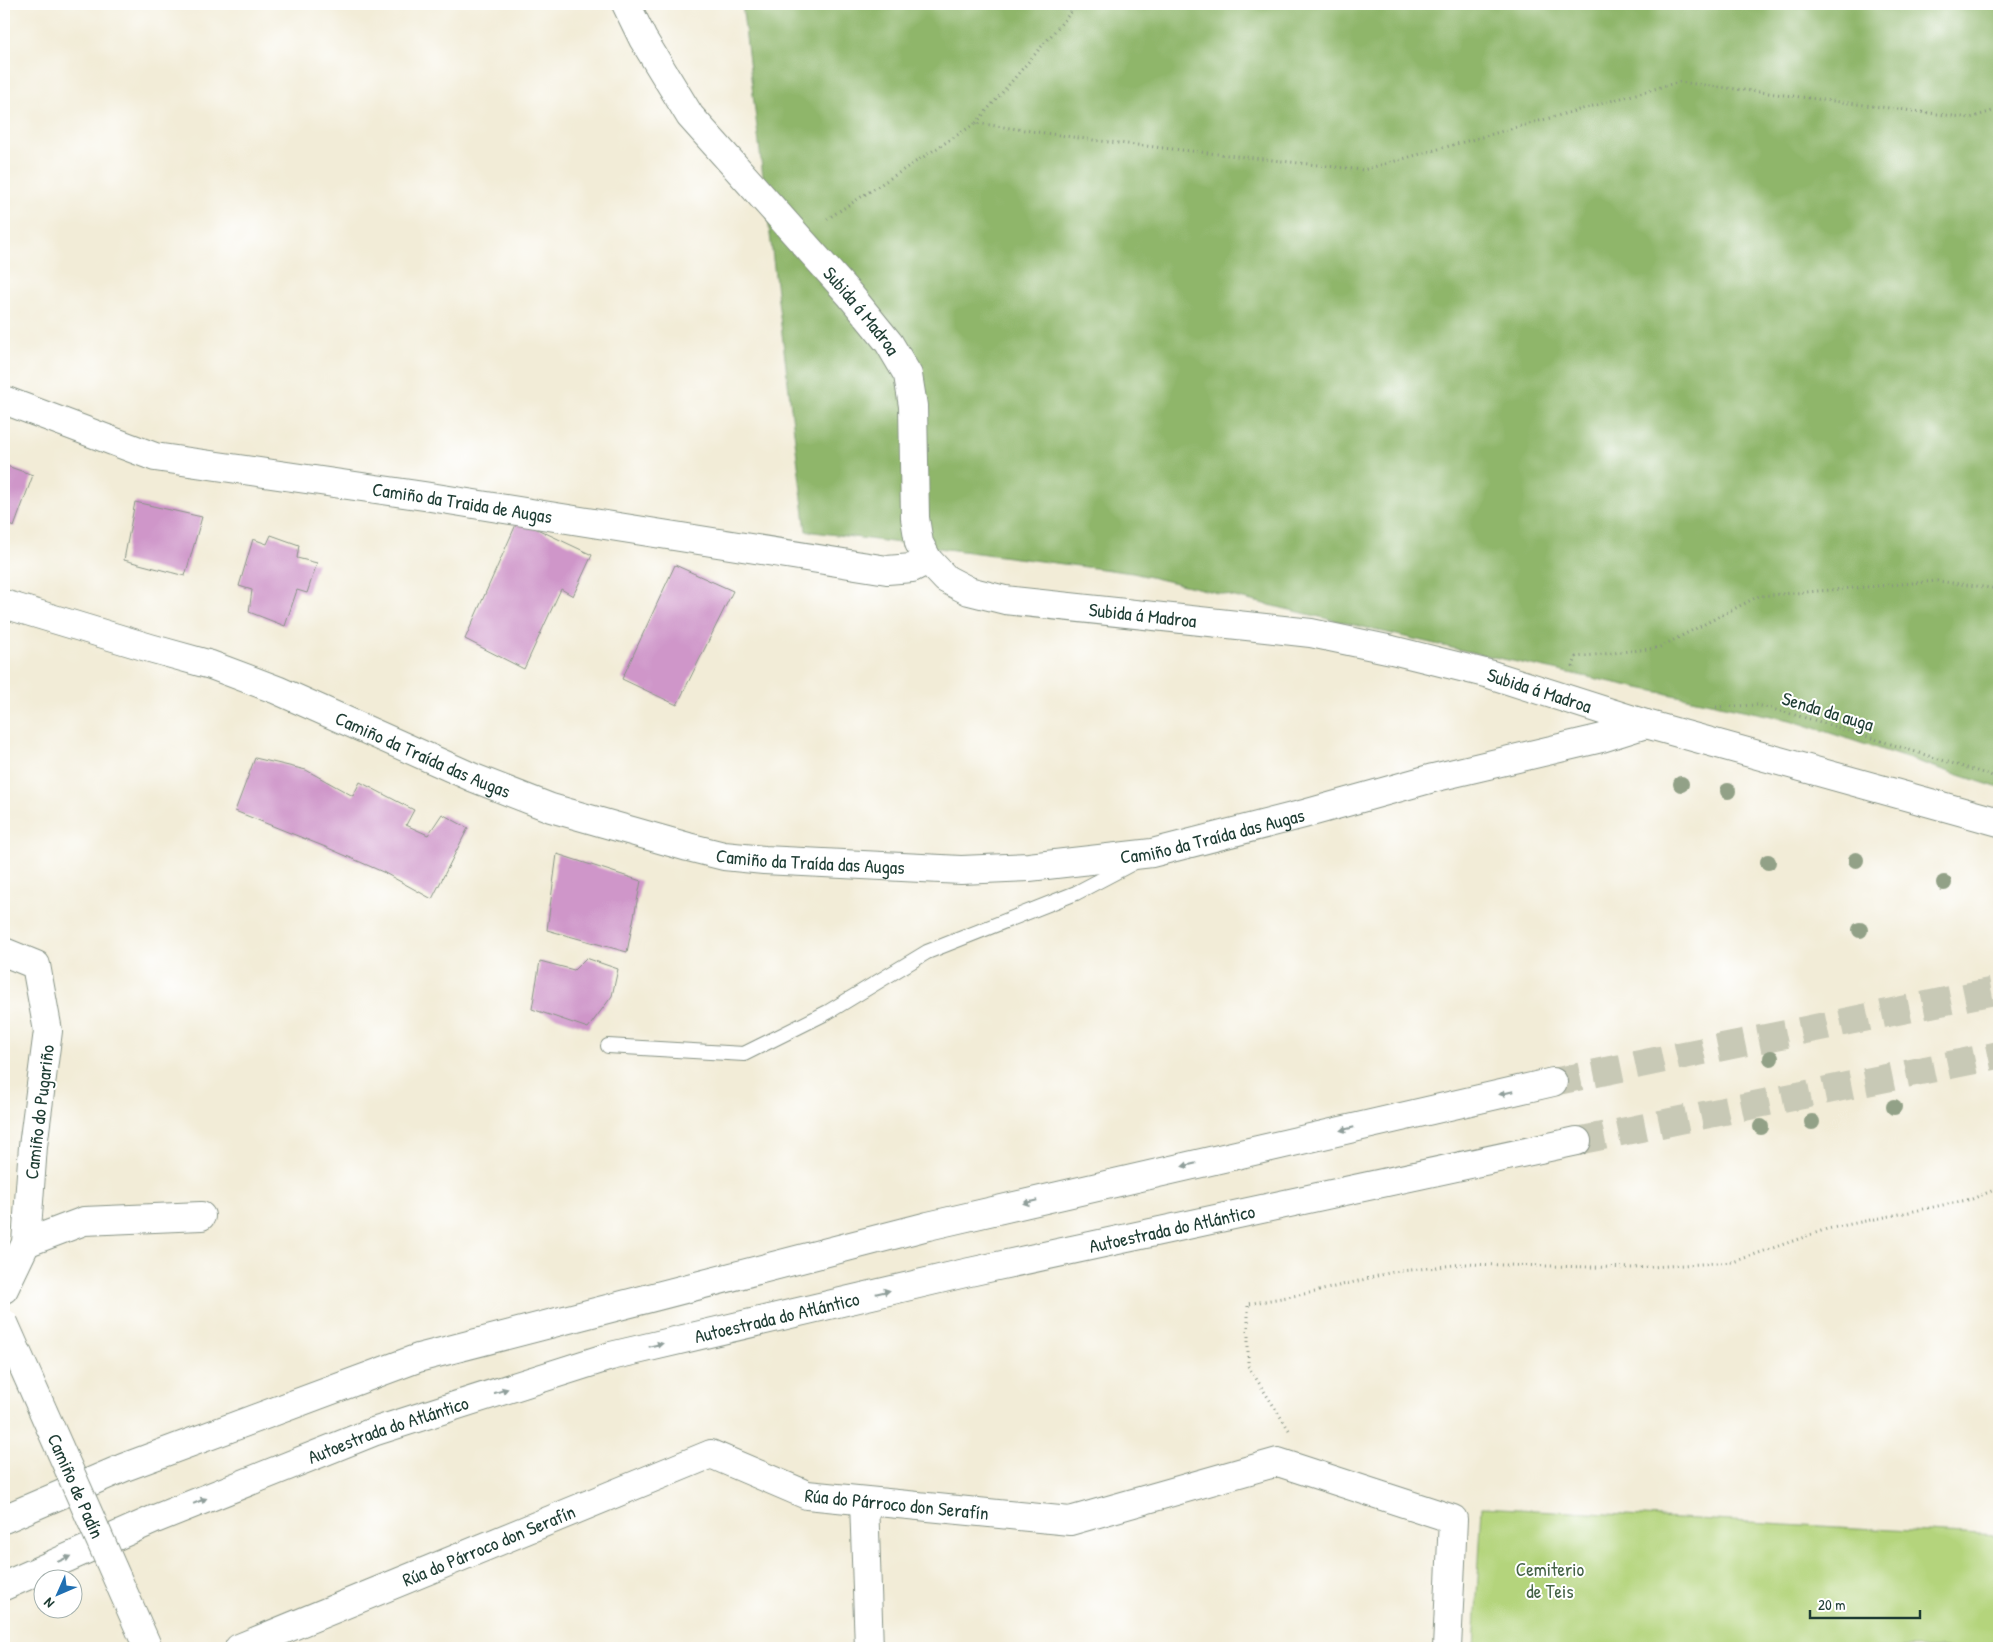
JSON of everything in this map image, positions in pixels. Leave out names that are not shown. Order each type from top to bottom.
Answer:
[{"type":"main road","name":"Subida á Madroa","points":[[626,4],[643,39],[690,116],[850,295],[889,343],[908,375],[913,406],[915,518],[919,543],[928,560],[946,579],[969,591],[1005,600],[1311,633],[1392,650],[1489,674],[1646,724],[1999,822]]},
{"type":"main road","name":"Camiño da Traida de Augas","points":[[4,400],[155,457],[434,498],[887,570],[912,568],[928,560]]},
{"type":"main road","name":"Camiño da Traída das Augas","points":[[4,604],[212,665],[277,690],[474,778],[551,808],[724,856],[764,860],[848,866],[961,870],[1030,867],[1152,853],[1304,814],[1433,778],[1602,738],[1646,724]]},
{"type":"main road","name":"Camiño do Pugariño","points":[[4,952],[36,965],[48,1031],[33,1146],[26,1243],[4,1289]]},
{"type":"main road","points":[[4,1519],[125,1467],[418,1358],[928,1226],[1553,1082]]},
{"type":"main road","name":"Autoestrada do Atlántico","points":[[4,1586],[155,1519],[373,1432],[612,1356],[965,1273],[1577,1141]]},
{"type":"main road","points":[[26,1243],[84,1222],[201,1216]]},
{"type":"main road","name":"Camiño de Padín","points":[[4,1323],[148,1648]]},
{"type":"main road","name":"Rúa do Párroco don Serafín","points":[[239,1648],[711,1454],[807,1495],[1070,1521],[1278,1462],[1453,1519],[1447,1648]]},
{"type":"main road","name":"Rúa do Párroco don Serafín","points":[[864,1501],[870,1648]]},
{"type":"lane","points":[[608,1046],[744,1054],[828,1012],[927,952],[1076,894],[1152,853]]},
{"type":"path","points":[[798,237],[976,123],[1078,4]]},
{"type":"path","points":[[976,123],[1100,141],[1363,170],[1679,82],[1970,118],[1999,108]]},
{"type":"path","points":[[1576,657],[1658,648],[1759,596],[1937,581],[1999,589]]},
{"type":"path","name":"Senda da auga","points":[[1714,707],[1757,705],[1814,720],[1999,778]]},
{"type":"path","points":[[1319,1475],[1248,1366],[1248,1304],[1315,1292],[1393,1272],[1462,1264],[1634,1268],[1733,1262],[1827,1229],[1972,1199],[1999,1188]]},
{"type":"green space","points":[[742,4],[1999,4],[1999,788],[1790,720],[1456,649],[1133,573],[806,531]]},
{"type":"green space","name":"Cemiterio de Teis","points":[[1482,1507],[1999,1536],[1999,1648],[1474,1648]]},
{"type":"building","points":[[4,465],[33,475],[14,527],[4,523]]},
{"type":"building","points":[[135,502],[202,517],[185,576],[124,560]]},
{"type":"building","points":[[518,520],[592,555],[573,596],[561,589],[524,669],[465,639]]},
{"type":"building","points":[[271,535],[299,545],[297,558],[317,563],[307,593],[297,590],[285,626],[249,612],[252,590],[239,586],[253,539],[267,544]]},
{"type":"building","points":[[675,565],[733,591],[677,705],[622,679]]},
{"type":"building","points":[[255,758],[306,770],[353,796],[360,782],[414,810],[406,825],[428,835],[442,814],[468,828],[432,899],[383,872],[235,811]]},
{"type":"building","points":[[557,854],[641,881],[627,952],[547,930]]},
{"type":"building","points":[[586,958],[618,969],[612,996],[588,1028],[532,1009],[540,961],[574,970]]},
{"type":"tunnel","points":[[1553,1082],[1999,990]]},
{"type":"tunnel","points":[[1577,1141],[1999,1055]]}]
